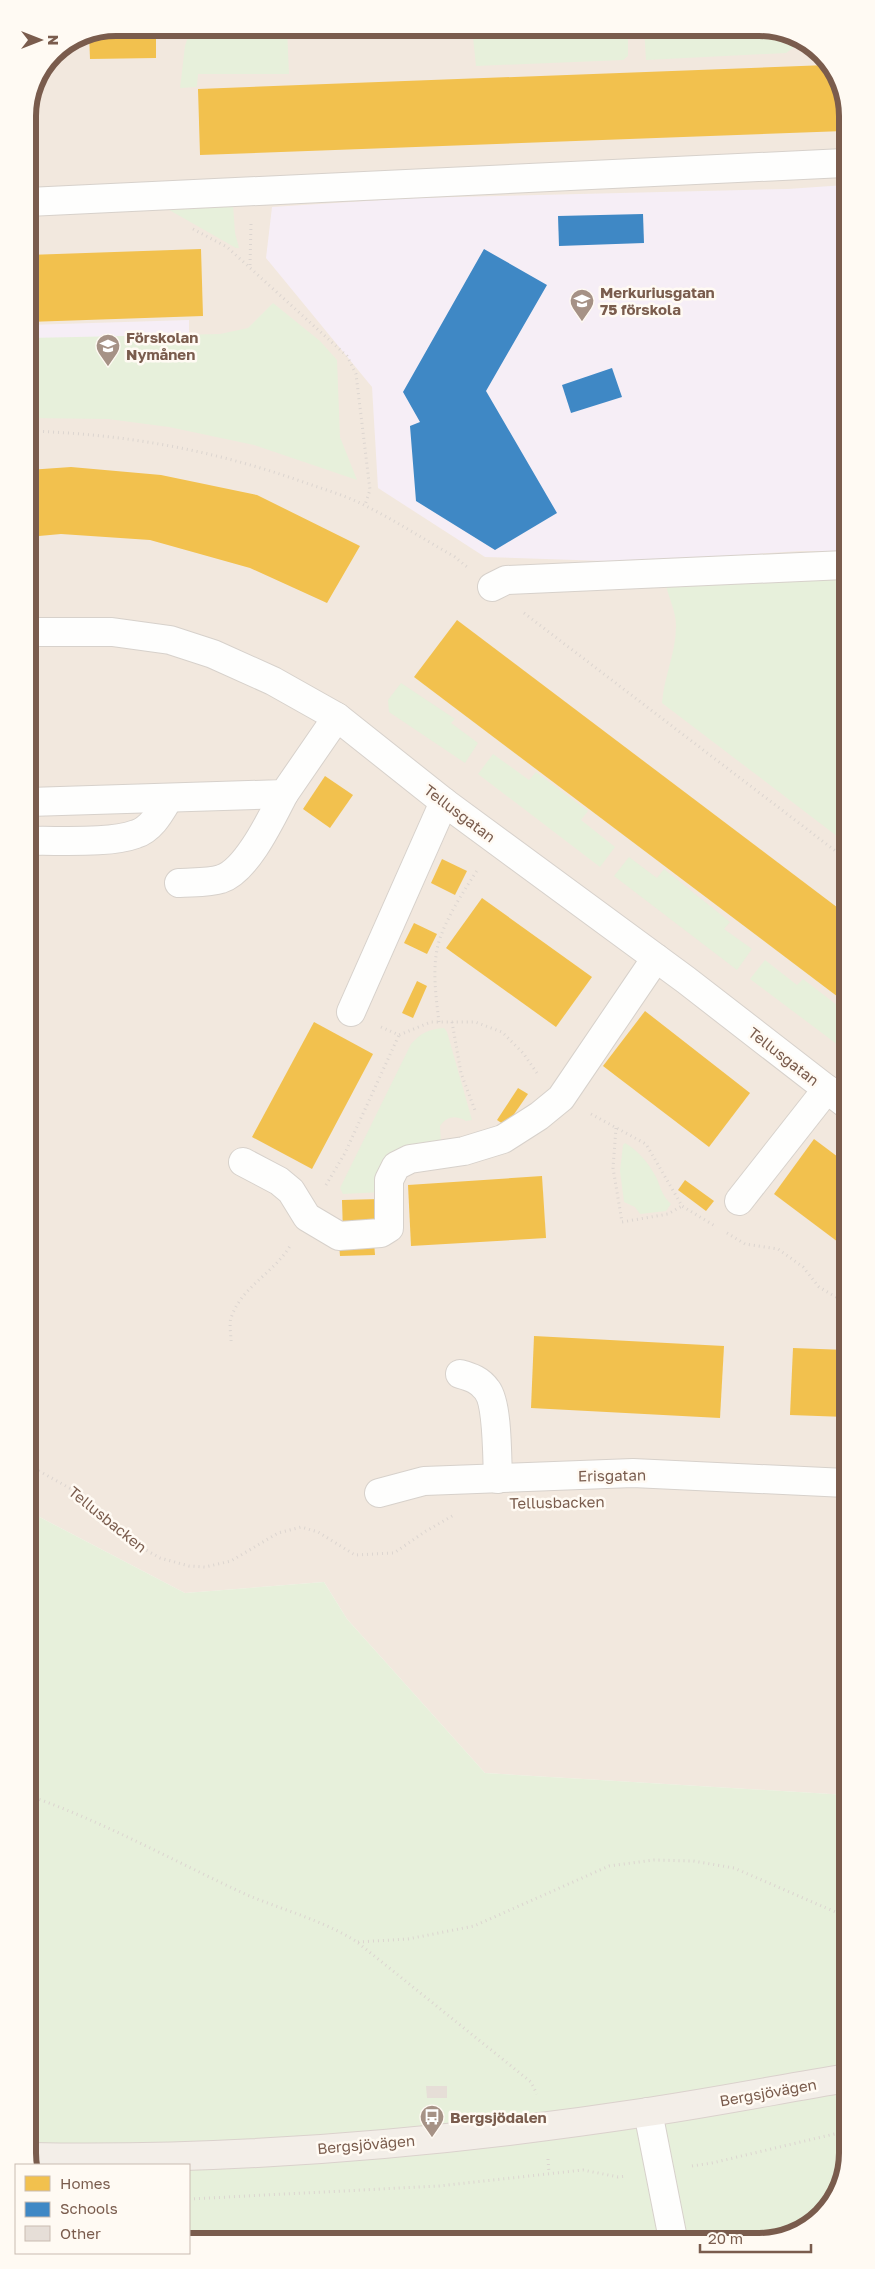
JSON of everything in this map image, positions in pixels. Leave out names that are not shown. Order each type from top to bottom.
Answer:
[{"type":"main road","name":"Bergsjövägen","points":[[37,2156],[93,2158],[205,2156],[398,2142],[648,2112],[839,2079]]},
{"type":"street","points":[[36,202],[839,163]]},
{"type":"street","points":[[492,587],[506,580],[839,565]]},
{"type":"street","name":"Tellusgatan","points":[[36,632],[112,632],[170,640],[214,654],[264,677],[337,717],[444,802],[656,958],[836,1097]]},
{"type":"street","points":[[179,883],[222,879],[238,870],[274,815],[284,794],[321,744],[337,717]]},
{"type":"street","points":[[36,802],[284,794]]},
{"type":"street","points":[[36,841],[106,838],[137,834],[156,819],[169,798]]},
{"type":"street","points":[[351,1012],[444,802]]},
{"type":"street","points":[[243,1162],[279,1181],[291,1191],[307,1217],[339,1236],[381,1233],[390,1228],[390,1180],[396,1166],[410,1159],[464,1151],[503,1140],[561,1098],[656,958]]},
{"type":"street","points":[[739,1201],[836,1097]]},
{"type":"street","points":[[460,1374],[477,1379],[488,1391],[494,1412],[498,1479]]},
{"type":"street","name":"Erisgatan","points":[[379,1493],[424,1481],[633,1473],[839,1483]]},
{"type":"street","points":[[648,2112],[672,2233]]},
{"type":"path","points":[[248,191],[251,223],[250,266]]},
{"type":"path","points":[[188,226],[227,247],[347,356],[356,374],[370,490],[365,505]]},
{"type":"path","points":[[439,1022],[434,974],[438,944],[460,896],[496,840]]},
{"type":"path","points":[[351,1012],[399,1035],[431,1022],[475,1022],[502,1032],[523,1053],[551,1092],[646,1144],[682,1206],[745,1244],[778,1249],[803,1267],[819,1287],[839,1299]]},
{"type":"path","points":[[452,1022],[461,1073],[488,1144]]},
{"type":"path","points":[[616,1128],[614,1168],[622,1222],[668,1214],[682,1206]]},
{"type":"path","name":"Tellusbacken","points":[[36,1469],[82,1495],[132,1542],[160,1558],[188,1566],[205,1567],[231,1561],[278,1533],[300,1527],[318,1532],[355,1555],[394,1554],[426,1530],[458,1512]]},
{"type":"path","points":[[36,1798],[76,1812],[181,1864],[262,1901],[340,1931],[357,1942],[531,2082],[542,2103],[549,2173]]},
{"type":"path","points":[[357,1942],[408,1939],[474,1926],[609,1866],[654,1860],[693,1861],[734,1868],[839,1914]]},
{"type":"path","points":[[190,2199],[439,2186],[583,2170],[618,2177],[712,2163],[839,2133]]},
{"type":"shaded area","points":[[185,36],[764,36],[789,42],[799,47],[815,60],[830,81],[838,106],[839,116],[839,1795],[485,1773],[347,1619],[324,1582],[185,1593],[36,1515],[36,111],[39,96],[53,68],[56,65],[65,65],[65,55],[76,47],[91,41]]},
{"type":"shaded area","name":"Merkuriusgatan 75 förskola","points":[[839,185],[839,551],[800,551],[636,562],[485,557],[378,488],[372,387],[266,258],[272,207],[413,198],[788,189]]},
{"type":"shaded area","name":"Förskolan Nymånen","points":[[189,320],[189,421],[36,411],[36,325]]},
{"type":"green space","points":[[188,36],[287,36],[289,74],[198,74],[197,87],[180,88],[185,46]]},
{"type":"green space","points":[[473,36],[628,36],[628,56],[623,60],[476,66]]},
{"type":"green space","points":[[644,36],[764,36],[796,46],[786,53],[646,60]]},
{"type":"green space","points":[[233,205],[235,233],[239,248],[164,207]]},
{"type":"green space","points":[[273,303],[320,341],[337,360],[340,437],[357,480],[254,445],[169,427],[108,419],[36,418],[36,338],[220,334],[248,328]]},
{"type":"green space","points":[[839,576],[839,838],[662,703],[674,646],[676,626],[674,610],[666,585]]},
{"type":"green space","points":[[401,683],[455,719],[451,723],[478,743],[465,763],[389,712],[388,700]]},
{"type":"green space","points":[[493,754],[529,780],[536,772],[588,811],[581,820],[615,847],[600,867],[478,774]]},
{"type":"green space","points":[[629,857],[657,878],[664,869],[730,922],[724,929],[752,949],[737,970],[614,876]]},
{"type":"green space","points":[[765,960],[797,985],[803,979],[839,1007],[839,1046],[750,979]]},
{"type":"green space","points":[[444,1028],[447,1032],[472,1120],[466,1121],[455,1117],[445,1120],[440,1126],[441,1143],[382,1192],[343,1194],[340,1188],[411,1044],[426,1032]]},
{"type":"green space","points":[[625,1143],[639,1154],[654,1174],[664,1196],[671,1204],[666,1211],[640,1214],[635,1207],[624,1202],[620,1171],[623,1145]]},
{"type":"green space","points":[[36,1515],[185,1593],[324,1582],[347,1619],[485,1773],[839,1795],[839,2152],[838,2163],[830,2188],[822,2201],[807,2216],[799,2222],[784,2228],[758,2233],[190,2233],[190,2164],[38,2164]]},
{"type":"building: Homes","points":[[116,36],[156,36],[156,58],[90,59],[89,42],[91,41]]},
{"type":"building: Homes","points":[[819,65],[825,72],[834,91],[838,106],[839,131],[200,155],[198,89]]},
{"type":"building: Homes","points":[[201,249],[203,316],[36,322],[36,255]]},
{"type":"building: Homes","points":[[71,467],[161,475],[257,495],[360,546],[327,603],[250,568],[150,540],[61,534],[36,536],[36,469]]},
{"type":"building: Homes","points":[[457,620],[839,909],[839,998],[414,677]]},
{"type":"building: Homes","points":[[325,776],[353,795],[330,828],[303,809]]},
{"type":"building: Homes","points":[[442,859],[467,871],[455,895],[431,883]]},
{"type":"building: Homes","points":[[482,898],[592,977],[556,1027],[446,948]]},
{"type":"building: Homes","points":[[414,923],[437,934],[427,954],[404,943]]},
{"type":"building: Homes","points":[[417,981],[427,986],[413,1018],[402,1013]]},
{"type":"building: Homes","points":[[645,1011],[750,1093],[709,1147],[603,1066]]},
{"type":"building: Homes","points":[[314,1022],[373,1054],[312,1169],[252,1137]]},
{"type":"building: Homes","points":[[518,1088],[528,1094],[506,1126],[497,1120]]},
{"type":"building: Homes","points":[[814,1139],[839,1158],[839,1243],[774,1194]]},
{"type":"building: Homes","points":[[542,1176],[546,1238],[411,1246],[408,1185]]},
{"type":"building: Homes","points":[[685,1180],[714,1201],[706,1211],[678,1190]]},
{"type":"building: Homes","points":[[381,1199],[382,1232],[343,1234],[342,1200]]},
{"type":"building: Homes","points":[[374,1242],[375,1255],[340,1256],[339,1244]]},
{"type":"building: Homes","points":[[534,1336],[724,1346],[720,1418],[531,1408]]},
{"type":"building: Homes","points":[[793,1348],[839,1350],[839,1417],[790,1415]]},
{"type":"building: Schools","points":[[643,214],[644,243],[559,246],[558,216]]},
{"type":"building: Schools","points":[[484,249],[547,285],[486,391],[557,513],[495,550],[416,501],[410,426],[420,422],[403,392]]},
{"type":"building: Schools","points":[[612,368],[622,397],[571,413],[562,385]]},
{"type":"building: Other","points":[[426,2086],[447,2086],[447,2098],[427,2098]]},
{"type":"place","name":"Merkuriusgatan 75 förskola","points":[[582,322]]},
{"type":"place","name":"Förskolan Nymånen","points":[[108,367]]},
{"type":"place","name":"Bergsjödalen","points":[[432,2138]]}]
